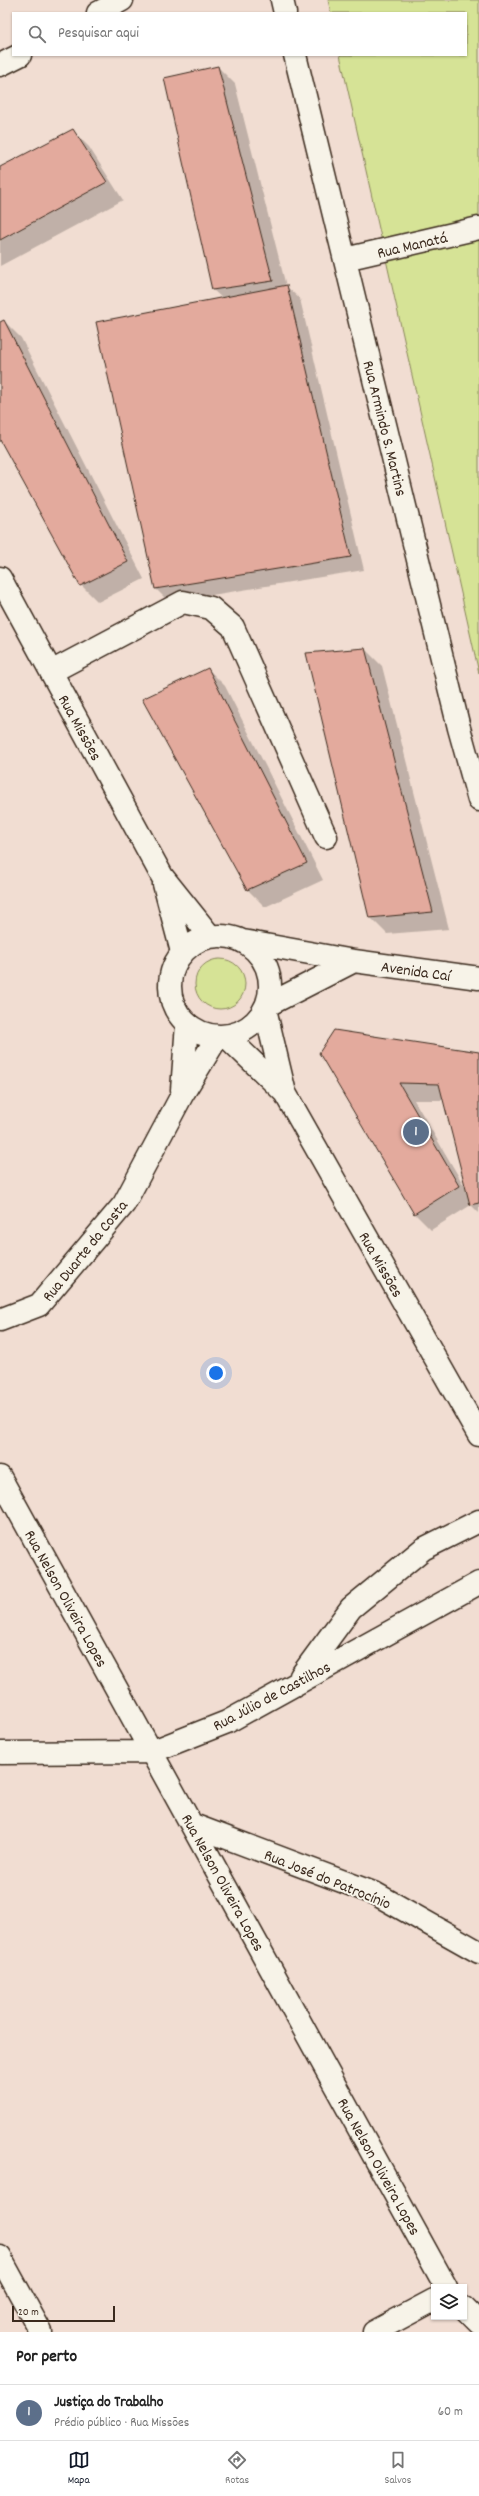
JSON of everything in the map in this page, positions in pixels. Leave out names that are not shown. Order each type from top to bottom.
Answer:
[{"type":"street","points":[[100,12],[122,0]]},
{"type":"street","points":[[282,0],[285,12]]},
{"type":"street","points":[[0,66],[18,56]]},
{"type":"street","name":"Rua Armindo S. Martins","points":[[295,56],[459,728],[479,800]]},
{"type":"street","name":"Rua Manatá","points":[[345,259],[479,228]]},
{"type":"street","name":"Rua Missões","points":[[0,578],[162,876],[210,936]]},
{"type":"street","points":[[51,672],[183,602],[211,608],[233,627],[326,837]]},
{"type":"street","name":"Rua Missões","points":[[162,876],[182,952]]},
{"type":"street","points":[[210,936],[227,936],[242,941],[258,952],[267,969],[271,987],[265,1008],[255,1022],[242,1032],[222,1036],[206,1034],[187,1024],[176,1011],[171,997],[169,981],[174,966],[182,952],[195,942],[210,936]]},
{"type":"street","name":"Avenida Caí","points":[[242,941],[354,962],[479,978]]},
{"type":"street","points":[[265,1008],[354,962]]},
{"type":"street","name":"Rua Missões","points":[[265,1008],[285,1093],[479,1436]]},
{"type":"street","name":"Rua Duarte da Costa","points":[[182,1095],[187,1024]]},
{"type":"street","name":"Rua Missões","points":[[222,1036],[285,1093]]},
{"type":"street","name":"Rua Duarte da Costa","points":[[0,1320],[39,1305],[124,1204],[182,1095],[222,1036]]},
{"type":"street","name":"Rua Nelson Oliveira Lopes","points":[[0,1477],[151,1752],[193,1825],[444,2284]]},
{"type":"street","points":[[297,1682],[351,1608],[423,1549],[479,1521]]},
{"type":"street","name":"Rua Júlio de Castilhos","points":[[0,1753],[151,1752],[227,1722],[297,1682],[479,1583]]},
{"type":"street","name":"Rua José do Patrocínio","points":[[193,1825],[376,1894],[479,1952]]},
{"type":"street","points":[[0,2256],[41,2332]]},
{"type":"street","points":[[374,2332],[431,2302]]},
{"type":"street","points":[[467,2311],[479,2323]]},
{"type":"green space","points":[[328,0],[479,0],[479,673],[340,56],[467,56],[467,12],[331,12]]},
{"type":"green space","points":[[220,959],[229,961],[240,970],[245,984],[243,993],[234,1004],[220,1009],[211,1007],[200,998],[195,984],[197,975],[206,964]]},
{"type":"building","points":[[218,66],[273,281],[212,290],[164,78]]},
{"type":"building","points":[[73,129],[107,182],[0,240],[0,167]]},
{"type":"building","points":[[287,285],[351,557],[155,589],[96,322]]},
{"type":"building","points":[[4,320],[128,562],[80,586],[0,440],[0,322]]},
{"type":"building","points":[[365,648],[433,912],[369,918],[306,653]]},
{"type":"building","points":[[208,668],[307,863],[247,890],[142,699]]},
{"type":"building","points":[[334,1030],[479,1052],[479,1203],[470,1205],[439,1084],[399,1083],[459,1186],[414,1214],[319,1053]]},
{"type":"place","name":"Justiça do Trabalho","points":[[416,1132]]}]
